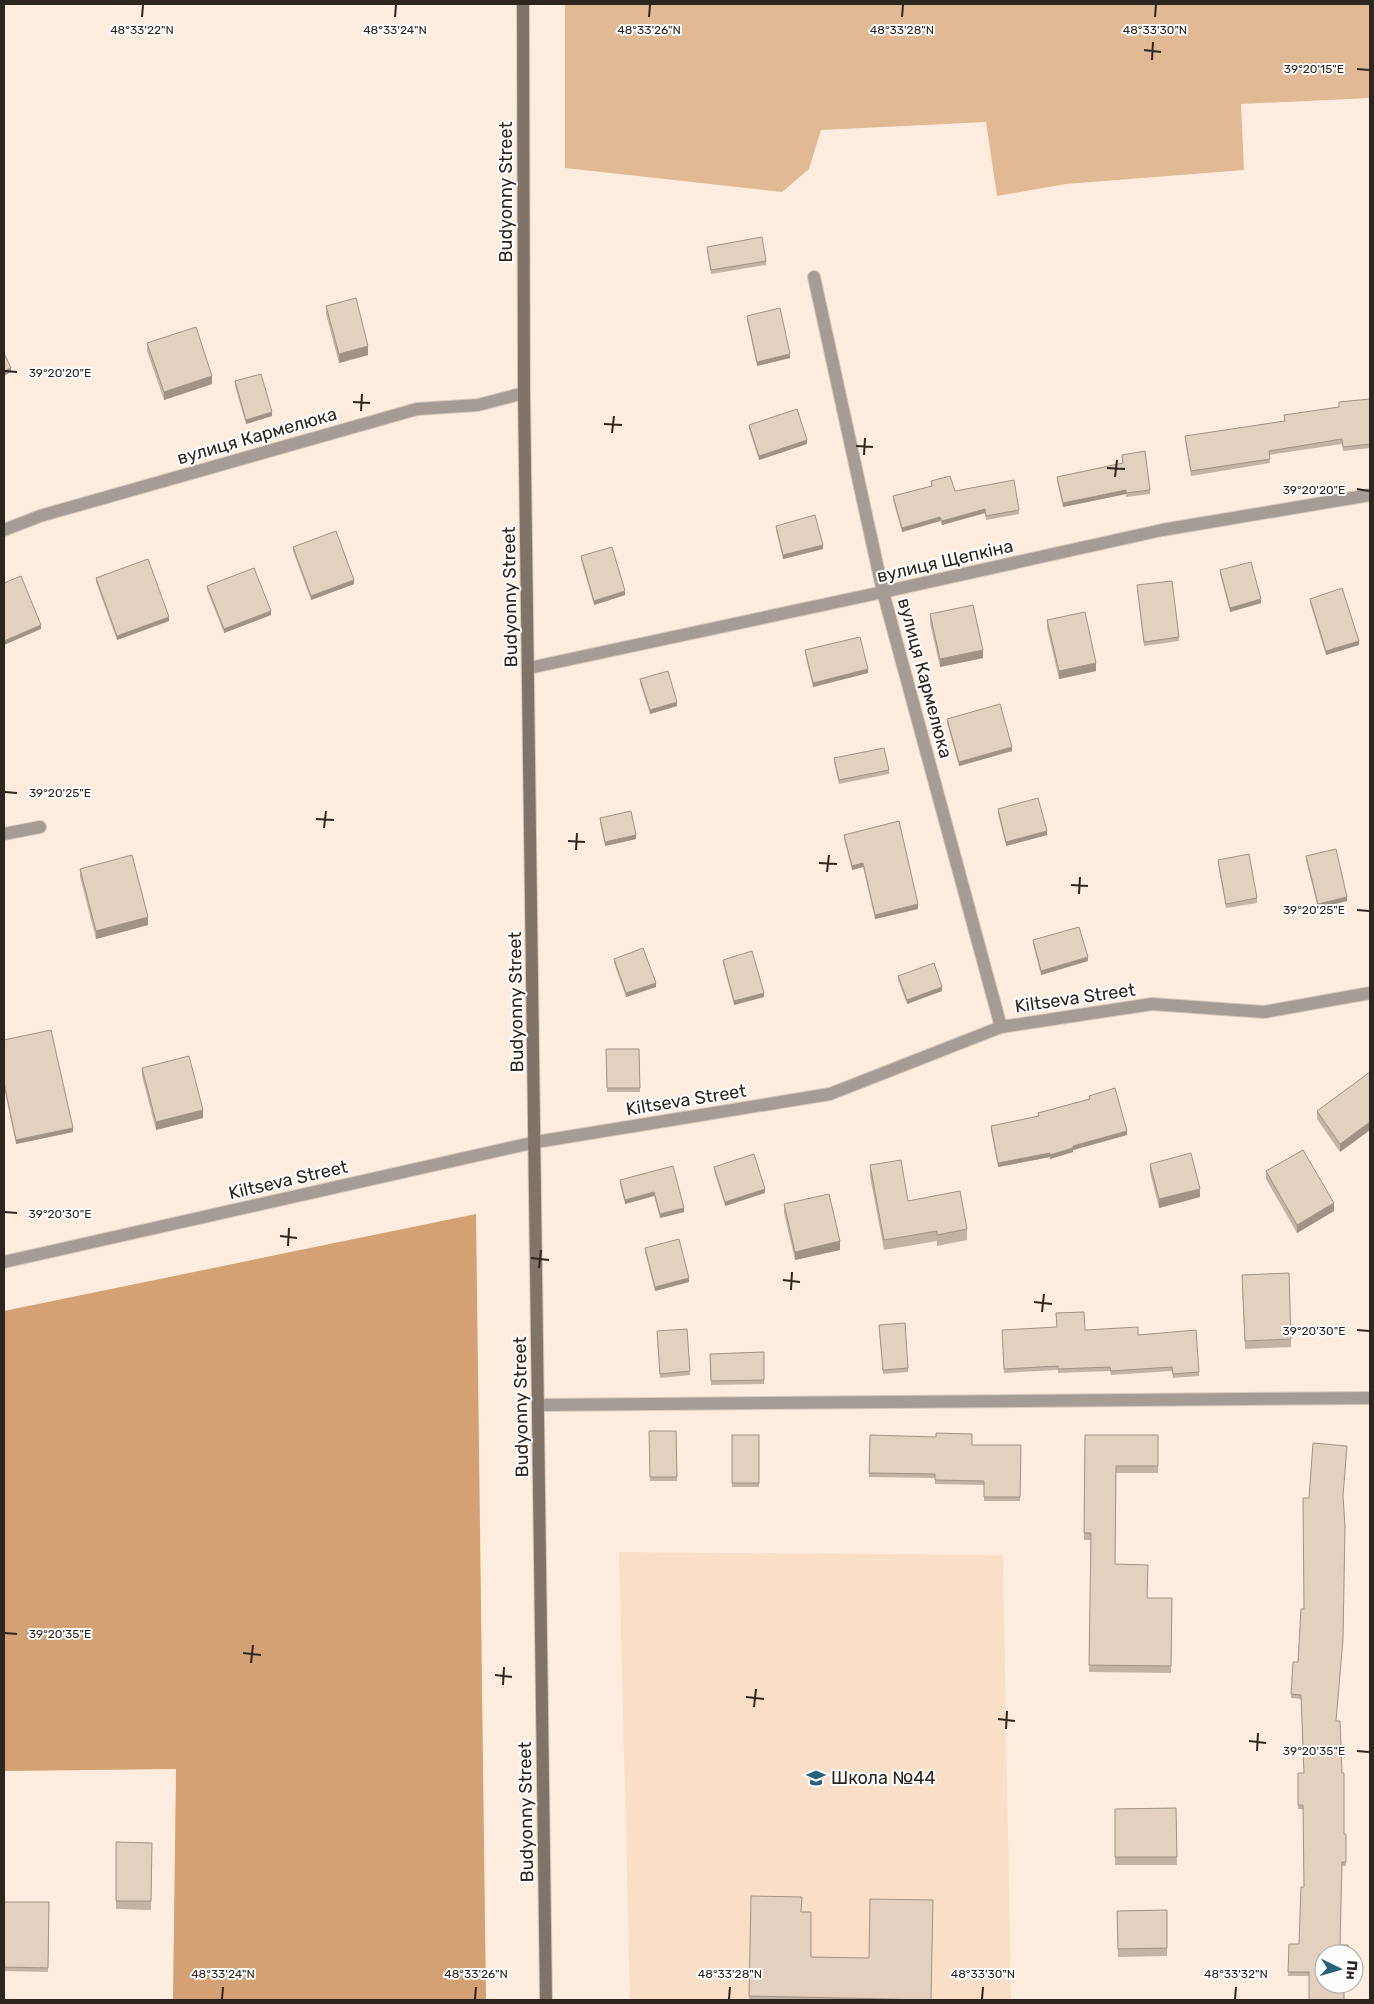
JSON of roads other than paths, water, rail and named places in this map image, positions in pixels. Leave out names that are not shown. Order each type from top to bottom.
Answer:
[{"type":"main road","name":"Budyonny Street","points":[[524,4],[524,393],[536,1142],[546,2000]]},
{"type":"street","name":"вулиця Кармелюка","points":[[814,277],[883,592],[1001,1027]]},
{"type":"street","name":"вулиця Кармелюка","points":[[4,530],[40,516],[417,408],[478,405],[524,393]]},
{"type":"street","name":"вулиця Щепкіна","points":[[529,668],[1162,530],[1370,495]]},
{"type":"street","points":[[4,834],[40,827]]},
{"type":"street","name":"Kiltseva Street","points":[[4,1262],[536,1142],[830,1094],[1001,1027],[1152,1004],[1264,1012],[1370,993]]},
{"type":"street","points":[[539,1405],[1370,1398]]},
{"type":"place","name":"Школа №44","points":[[816,1778]]}]
